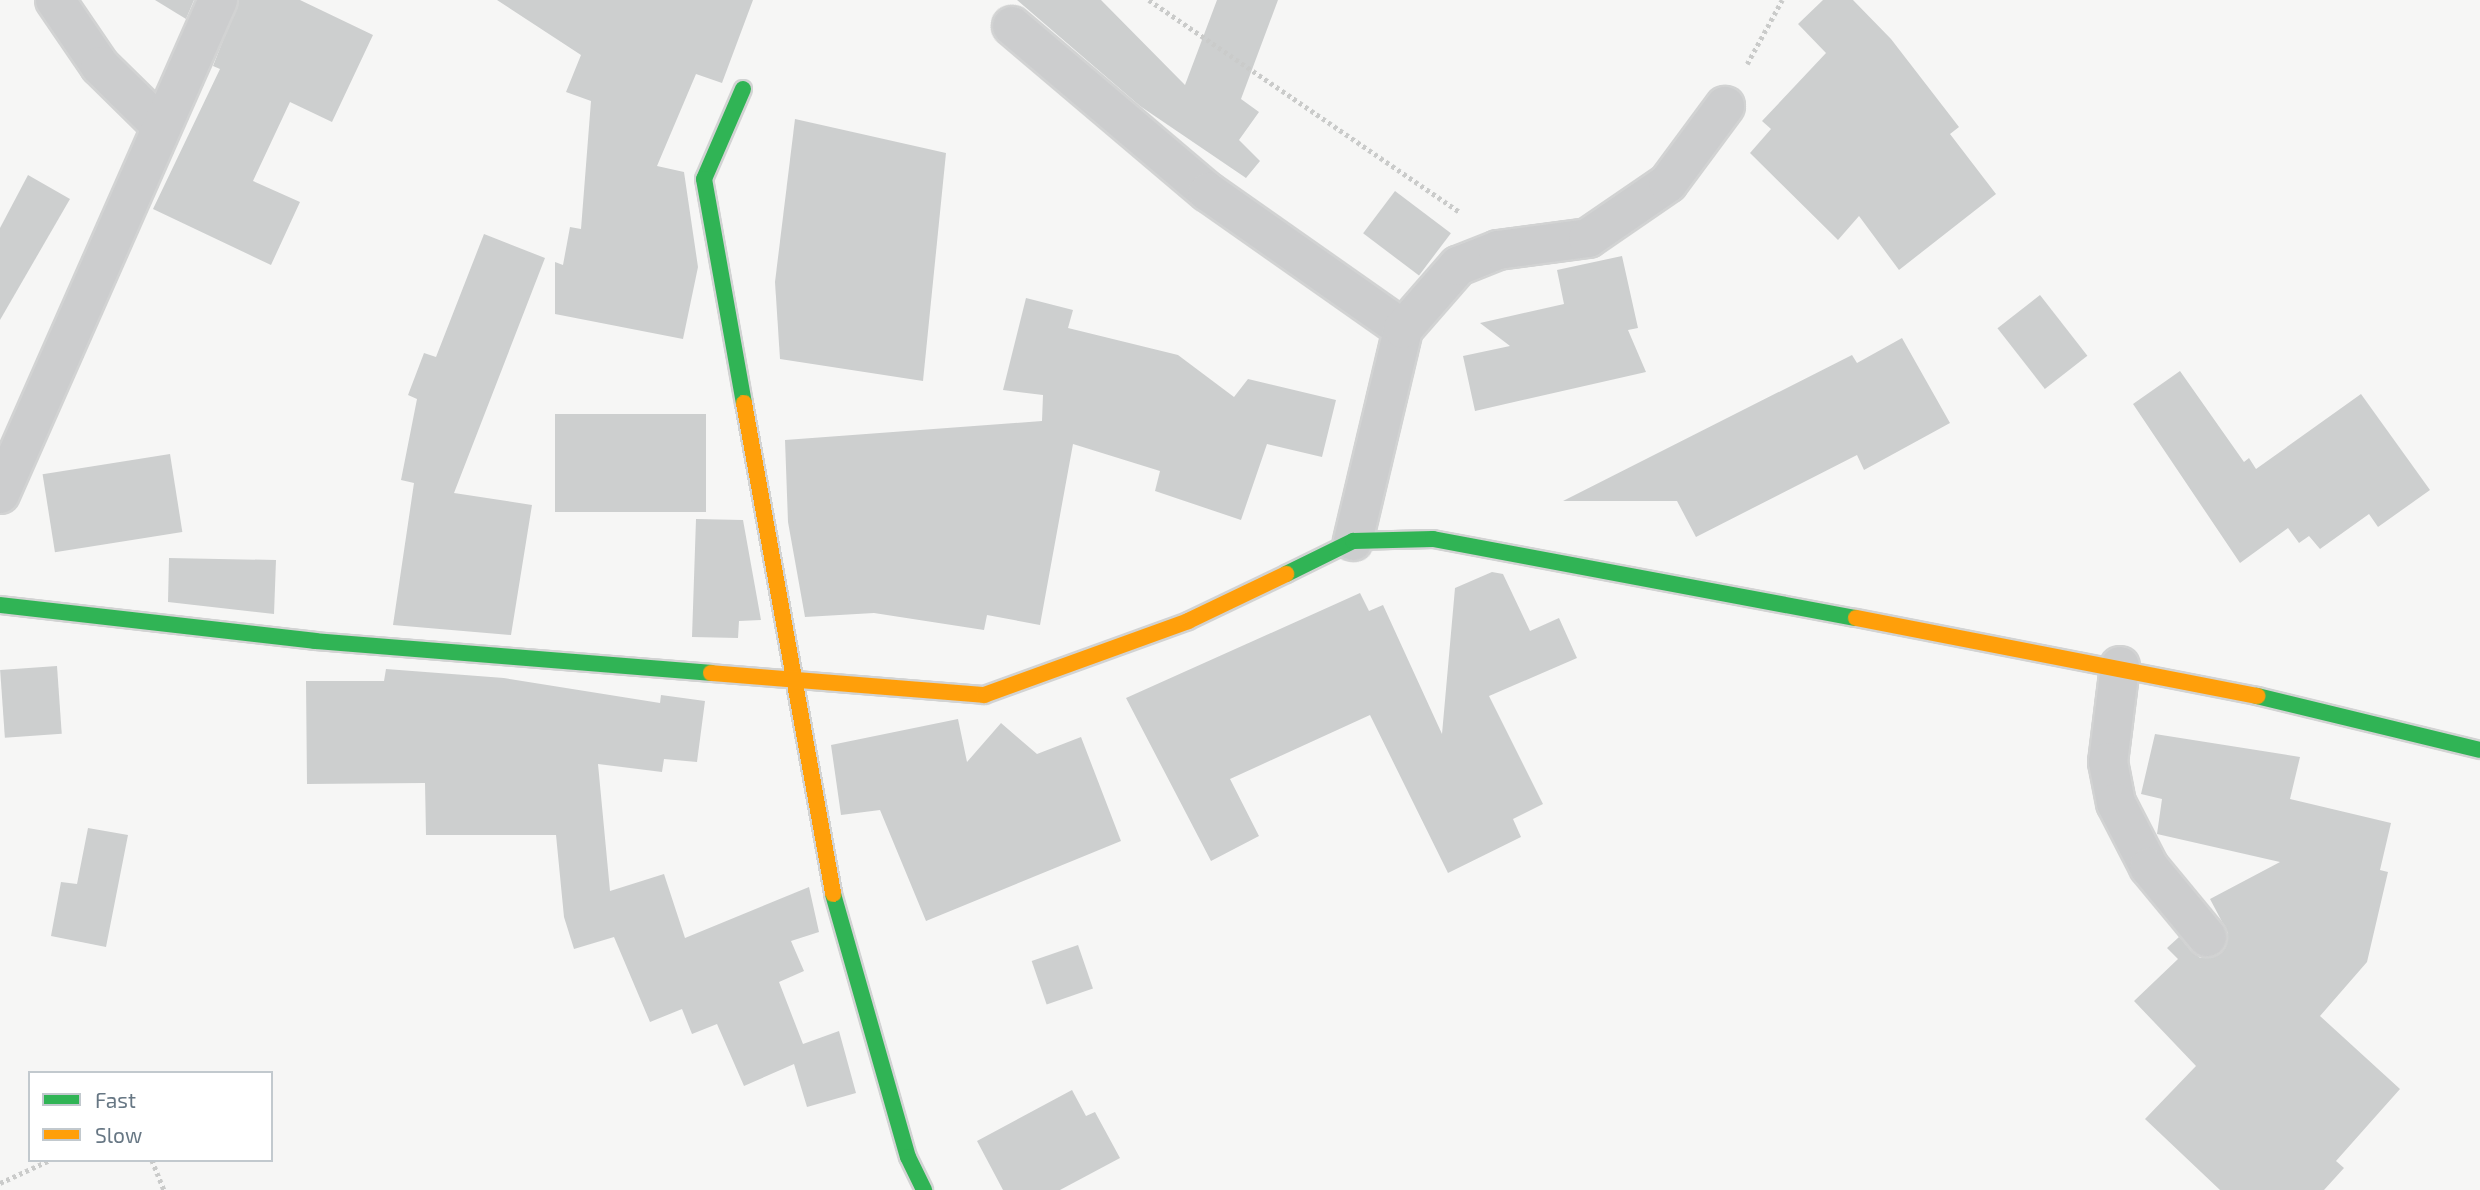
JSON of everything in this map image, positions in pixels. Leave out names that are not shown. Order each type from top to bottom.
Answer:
[{"type":"street","points":[[55,0],[100,66],[160,125]]},
{"type":"street","points":[[0,494],[97,285],[160,125],[218,0]]},
{"type":"street","points":[[1012,26],[1208,192],[1403,329]]},
{"type":"street","points":[[743,89],[704,179],[797,678],[835,906],[908,1157],[924,1190]]},
{"type":"street","points":[[1353,541],[1403,329],[1458,266],[1498,250],[1588,238],[1668,183],[1725,106]]},
{"type":"street","points":[[0,605],[315,641],[984,695],[1188,621],[1353,541],[1433,539],[2120,666],[2480,750]]},
{"type":"street","points":[[2120,666],[2108,762],[2116,803],[2149,867],[2207,937]]},
{"type":"path","points":[[1149,0],[1475,223],[1498,250]]},
{"type":"path","points":[[1725,106],[1782,0]]},
{"type":"path","points":[[0,1183],[46,1162]]},
{"type":"path","points":[[153,1162],[164,1190]]},
{"type":"building","points":[[155,0],[194,0],[186,19]]},
{"type":"building","points":[[239,0],[300,0],[373,35],[332,122],[290,102],[253,181],[300,202],[271,265],[153,209],[220,69],[213,66]]},
{"type":"building","points":[[497,0],[753,0],[722,83],[696,74],[657,166],[684,172],[698,267],[683,339],[555,314],[555,262],[563,265],[570,227],[581,229],[591,101],[566,92],[581,55]]},
{"type":"building","points":[[1017,0],[1101,0],[1185,85],[1217,0],[1278,0],[1241,99],[1259,112],[1239,140],[1260,161],[1246,178],[1140,106]]},
{"type":"building","points":[[1823,0],[1853,0],[1891,39],[1959,127],[1950,134],[1996,194],[1899,270],[1859,216],[1838,240],[1750,153],[1771,129],[1762,121],[1826,53],[1798,24]]},
{"type":"building","points":[[795,119],[946,153],[923,381],[780,359],[775,282]]},
{"type":"building","points":[[28,175],[70,199],[0,320],[0,228]]},
{"type":"building","points":[[1395,191],[1451,233],[1419,275],[1363,233]]},
{"type":"building","points":[[484,234],[545,258],[454,493],[532,505],[511,635],[393,625],[414,483],[401,480],[417,399],[408,395],[424,353],[436,357]]},
{"type":"building","points":[[1622,256],[1638,328],[1628,330],[1646,372],[1475,411],[1463,356],[1510,346],[1480,323],[1564,304],[1557,270]]},
{"type":"building","points":[[2040,295],[2087,356],[2045,389],[1997,328]]},
{"type":"building","points":[[1026,298],[1073,310],[1068,328],[1178,355],[1234,397],[1248,379],[1336,400],[1322,457],[1267,444],[1241,520],[1155,491],[1160,471],[1073,444],[1040,625],[987,615],[984,630],[874,613],[805,617],[788,522],[785,440],[1042,421],[1043,395],[1003,390]]},
{"type":"building","points":[[1902,338],[1950,423],[1864,470],[1857,455],[1696,537],[1677,501],[1563,501],[1852,355],[1857,363]]},
{"type":"building","points":[[2180,371],[2244,462],[2249,458],[2256,469],[2361,394],[2430,490],[2378,527],[2369,514],[2320,549],[2309,536],[2299,543],[2288,528],[2240,563],[2133,404]]},
{"type":"building","points":[[555,414],[706,414],[706,512],[555,512]]},
{"type":"building","points":[[170,454],[182,532],[55,552],[43,474]]},
{"type":"building","points":[[696,519],[743,520],[761,620],[739,621],[738,638],[692,637]]},
{"type":"building","points":[[169,558],[276,560],[274,614],[168,602]]},
{"type":"building","points":[[1492,572],[1503,574],[1530,631],[1559,618],[1577,658],[1489,696],[1543,804],[1513,819],[1521,837],[1448,873],[1370,715],[1230,779],[1259,836],[1211,861],[1126,698],[1360,593],[1369,611],[1383,605],[1442,734],[1455,588]]},
{"type":"building","points":[[57,666],[62,734],[5,738],[0,670]]},
{"type":"building","points":[[386,669],[504,678],[660,703],[661,695],[705,701],[697,762],[664,759],[662,772],[598,764],[610,891],[664,874],[685,938],[809,887],[819,932],[791,941],[804,971],[779,982],[803,1044],[839,1031],[856,1093],[807,1107],[794,1064],[744,1086],[717,1024],[692,1034],[682,1009],[650,1022],[614,937],[574,949],[564,917],[556,835],[426,835],[425,783],[307,784],[306,681],[384,681]]},
{"type":"building","points":[[958,719],[967,762],[1001,723],[1037,754],[1081,737],[1121,841],[926,921],[880,810],[841,815],[831,745]]},
{"type":"building","points":[[2155,734],[2300,757],[2290,799],[2391,823],[2380,870],[2388,872],[2367,962],[2320,1016],[2400,1089],[2336,1161],[2344,1168],[2324,1190],[2220,1190],[2145,1119],[2196,1066],[2134,1001],[2178,959],[2167,948],[2179,937],[2200,958],[2221,953],[2228,933],[2210,899],[2280,862],[2157,834],[2162,799],[2141,794]]},
{"type":"building","points":[[88,828],[128,835],[106,947],[51,936],[61,882],[77,884]]},
{"type":"building","points":[[1078,945],[1093,988],[1047,1004],[1032,961]]},
{"type":"building","points":[[1072,1090],[1086,1116],[1095,1112],[1120,1158],[1060,1190],[1003,1190],[977,1141]]},
{"type":"traffic: fast","points":[[743,89],[704,179],[744,403]]},
{"type":"traffic: fast","points":[[1286,574],[1353,541],[1433,539],[1856,618]]},
{"type":"traffic: fast","points":[[0,605],[315,641],[711,673]]},
{"type":"traffic: fast","points":[[2257,696],[2480,750]]},
{"type":"traffic: fast","points":[[833,894],[908,1157],[924,1190]]},
{"type":"traffic: slow","points":[[744,403],[833,894]]},
{"type":"traffic: slow","points":[[711,673],[984,695],[1188,621],[1286,574]]},
{"type":"traffic: slow","points":[[1856,618],[2257,696]]}]
